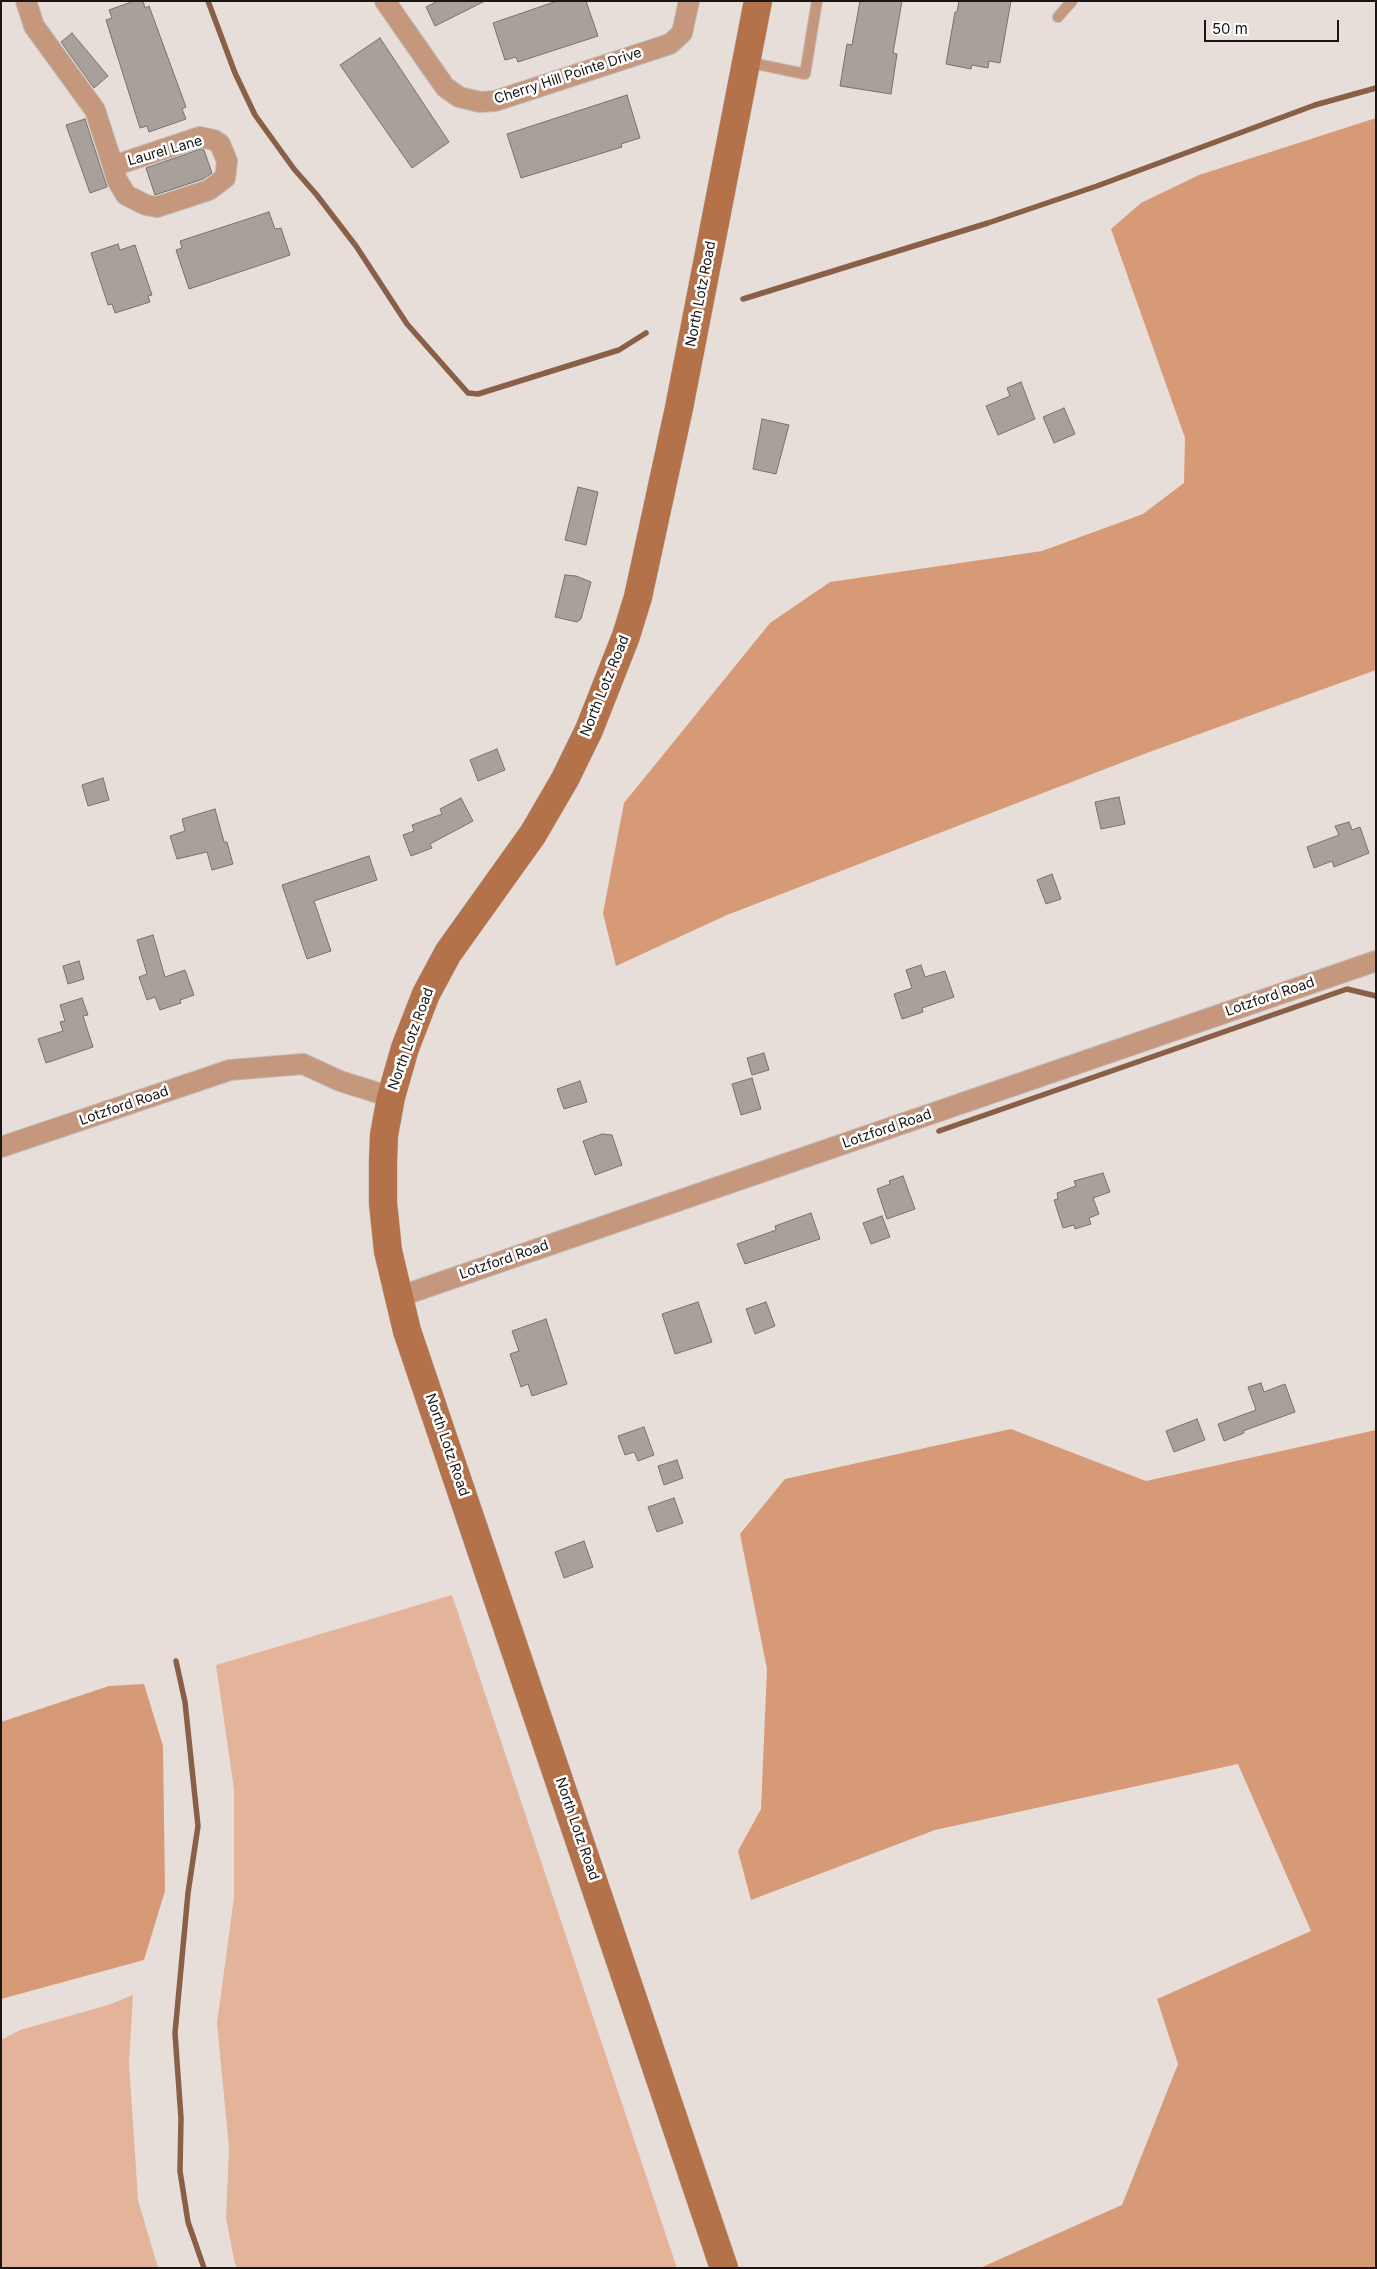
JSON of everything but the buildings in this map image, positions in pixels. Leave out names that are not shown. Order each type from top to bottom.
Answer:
[{"type":"street","name":"Laurel Lane","points":[[26,1],[34,26],[95,110],[113,166],[120,187],[126,195],[146,205],[157,207],[216,186],[225,178],[227,161],[220,144],[214,140],[200,137],[113,166]]},
{"type":"street","name":"Cherry Hill Pointe Drive","points":[[385,1],[445,86],[459,97],[480,102],[495,101],[670,44],[682,32],[689,1]]},
{"type":"street","name":"North Lotz Road","points":[[724,2268],[398,1297],[388,1251],[383,1203],[384,1135],[391,1097],[405,1048],[436,974],[448,953],[533,834],[565,779],[589,730],[626,636],[642,580],[679,408],[748,62],[758,1]]},
{"type":"street","name":"Lotzford Road","points":[[398,1297],[1376,961]]},
{"type":"street","name":"Lotzford Road","points":[[1,1147],[230,1070],[303,1064],[340,1081],[391,1097]]},
{"type":"lane","points":[[748,62],[805,74],[817,1]]},
{"type":"lane","points":[[1058,17],[1072,1]]},
{"type":"shaded area","points":[[1376,118],[1376,670],[1144,754],[727,915],[616,966],[603,913],[624,803],[770,623],[830,582],[1042,551],[1143,514],[1184,483],[1185,438],[1111,229],[1141,203],[1199,175]]},
{"type":"shaded area","points":[[1011,1429],[1146,1481],[1376,1430],[1376,2268],[980,2268],[1122,2205],[1178,2064],[1157,1999],[1311,1931],[1238,1764],[935,1830],[751,1900],[738,1851],[761,1809],[767,1669],[740,1534],[785,1479]]},
{"type":"shaded area","points":[[452,1595],[677,2268],[238,2268],[235,2264],[226,2218],[229,2148],[217,2023],[234,1898],[234,1789],[216,1665]]},
{"type":"shaded area","points":[[144,1684],[163,1746],[165,1891],[144,1960],[1,1999],[1,1722],[109,1686]]},
{"type":"shaded area","points":[[133,1995],[129,2063],[138,2200],[158,2268],[1,2268],[1,2040],[20,2030],[108,2005]]},
{"type":"waterway","points":[[208,1],[235,73],[255,115],[294,169],[356,246],[407,324],[468,393],[478,394],[619,350],[646,333]]},
{"type":"waterway","points":[[743,299],[988,223],[1097,186],[1315,105],[1376,88]]},
{"type":"waterway","points":[[939,1131],[1347,989],[1376,996]]},
{"type":"waterway","points":[[176,1661],[185,1702],[198,1826],[188,1893],[175,2033],[181,2118],[180,2171],[188,2222],[204,2268]]}]
